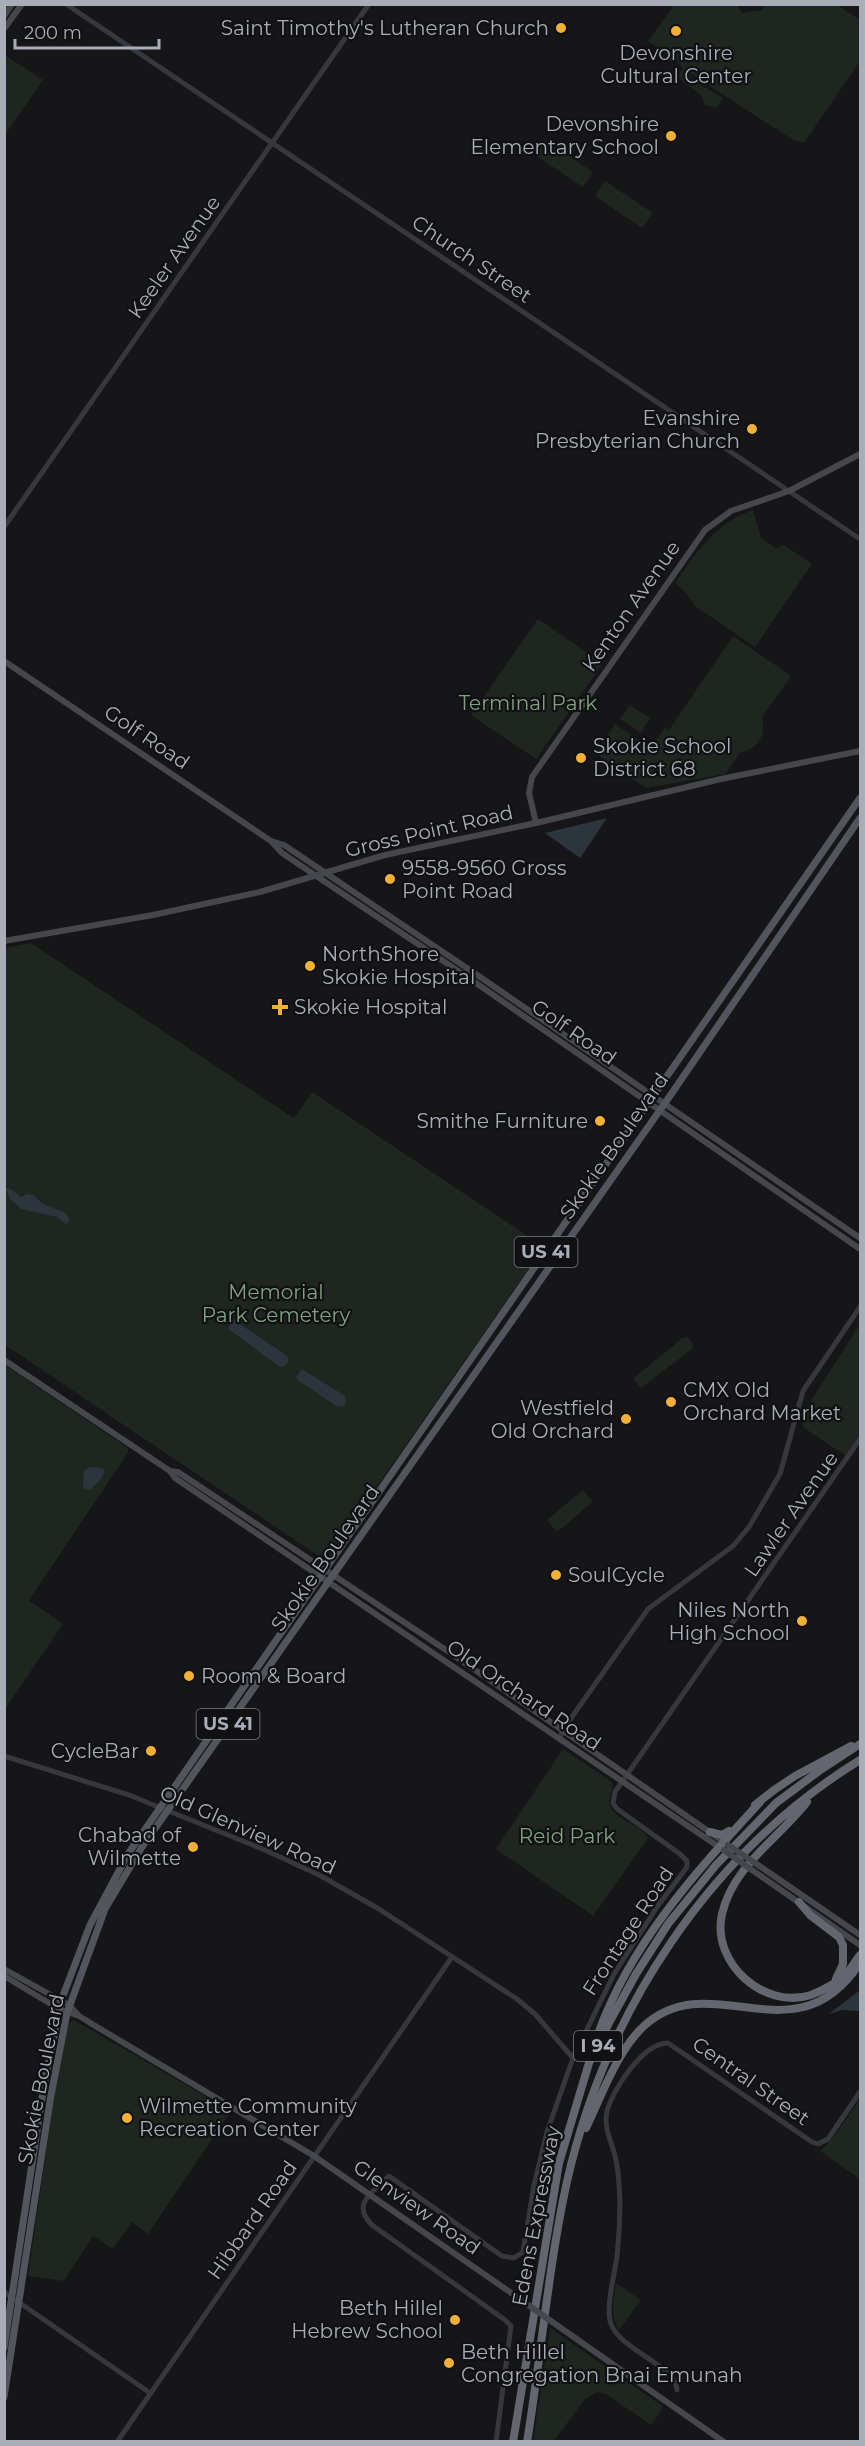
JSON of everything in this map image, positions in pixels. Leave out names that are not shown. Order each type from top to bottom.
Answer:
[{"type":"highway","points":[[710,1832],[722,1835],[726,1833],[774,1790],[843,1749],[861,1744]]},
{"type":"highway","name":"Edens Expressway","points":[[513,2442],[553,2192],[565,2139],[589,2063],[636,1974],[668,1924],[716,1865],[776,1803],[861,1744]]},
{"type":"highway","name":"Edens Expressway","points":[[527,2442],[560,2217],[576,2147],[592,2094],[615,2040],[664,1953],[706,1896],[768,1830],[816,1791],[861,1760]]},
{"type":"highway","points":[[816,1791],[757,1853],[735,1882],[727,1896],[720,1926],[722,1940],[730,1962],[744,1979],[761,1990],[788,1997],[804,1997],[818,1992],[846,1974],[861,1955]]},
{"type":"highway","points":[[589,2063],[601,2025],[631,1964],[658,1922],[759,1802]]},
{"type":"highway","points":[[799,1902],[810,1915],[839,1937],[843,1945],[843,1964],[840,1974],[832,1983]]},
{"type":"highway","points":[[576,2147],[623,2054],[638,2032],[653,2019],[675,2008],[695,2004],[777,2010],[809,2006],[836,1993],[861,1962]]},
{"type":"main road","points":[[4,16],[12,4]]},
{"type":"main road","points":[[4,29],[22,4]]},
{"type":"main road","name":"Kenton Avenue","points":[[536,823],[528,793],[532,777],[698,540],[711,526],[731,511],[789,491],[861,454]]},
{"type":"main road","name":"Golf Road","points":[[4,661],[271,840],[284,845],[861,1238]]},
{"type":"main road","name":"Gross Point Road","points":[[4,941],[169,911],[272,889],[378,856],[861,751]]},
{"type":"main road","name":"Skokie Boulevard","points":[[4,2397],[51,2095],[68,2009],[105,1909],[164,1809],[325,1568],[861,798]]},
{"type":"main road","name":"Skokie Boulevard","points":[[4,2348],[44,2085],[60,2005],[90,1925],[107,1890],[128,1854],[164,1809],[335,1575],[861,818]]},
{"type":"main road","name":"Golf Road","points":[[271,840],[282,853],[861,1249]]},
{"type":"main road","name":"Old Orchard Road","points":[[4,1360],[170,1471],[175,1478],[622,1783],[758,1865],[861,1935]]},
{"type":"main road","name":"Old Orchard Road","points":[[170,1471],[178,1472],[325,1568],[627,1775],[710,1832],[752,1870],[861,1945]]},
{"type":"main road","name":"Glenview Road","points":[[4,1969],[60,2005]]},
{"type":"main road","name":"Glenview Road","points":[[4,1976],[68,2009],[314,2156],[372,2194],[724,2442]]},
{"type":"street","name":"Church Street","points":[[66,4],[861,539]]},
{"type":"street","name":"Keeler Avenue","points":[[4,527],[369,4]]},
{"type":"street","points":[[560,1740],[562,1731],[648,1609],[733,1546],[743,1536],[785,1463],[803,1391],[861,1307]]},
{"type":"street","name":"Lawler Avenue","points":[[622,1783],[861,1439]]},
{"type":"street","name":"Old Glenview Road","points":[[4,1756],[98,1785],[164,1809],[265,1850],[321,1876],[378,1909],[531,2010],[573,2058]]},
{"type":"street","name":"Frontage Road","points":[[573,2058],[614,1974],[657,1907],[687,1867],[687,1861],[680,1854],[616,1808],[613,1798],[622,1783]]},
{"type":"street","name":"Hibbard Road","points":[[117,2442],[452,1957]]},
{"type":"street","name":"Central Street","points":[[677,2390],[675,2381],[667,2373],[621,2339],[611,2325],[609,2316],[617,2253],[620,2201],[617,2167],[608,2136],[606,2116],[612,2097],[626,2075],[646,2053],[664,2043],[675,2046],[812,2142],[821,2143],[830,2136],[861,2092]]},
{"type":"street","points":[[496,2442],[511,2326],[372,2225],[362,2210],[365,2200],[389,2176],[502,2256],[514,2258],[520,2255],[524,2248],[534,2185],[547,2132],[573,2058]]},
{"type":"street","points":[[4,2292],[150,2393]]},
{"type":"green space","points":[[674,5],[737,5],[742,13],[761,10],[765,5],[837,5],[860,20],[860,61],[804,143],[793,140],[690,73],[691,79],[723,98],[717,108],[705,105],[701,95],[677,77],[683,68],[677,61],[648,41]]},
{"type":"green space","points":[[5,55],[43,80],[5,135]]},
{"type":"green space","points":[[545,140],[593,172],[583,187],[535,155]]},
{"type":"green space","points":[[605,181],[653,213],[642,228],[595,196]]},
{"type":"green space","points":[[753,510],[761,538],[776,548],[784,545],[812,564],[755,647],[695,606],[675,583],[699,550],[717,531]]},
{"type":"green space","name":"Terminal Park","points":[[538,619],[603,663],[536,759],[471,715]]},
{"type":"green space","points":[[733,636],[791,676],[762,717],[763,730],[760,740],[752,748],[740,753],[725,774],[646,788],[595,753],[615,724],[651,748],[665,727],[669,730]]},
{"type":"green space","points":[[630,705],[650,718],[641,733],[620,719]]},
{"type":"green space","name":"Memorial Park Cemetery","points":[[31,943],[294,1118],[312,1092],[544,1247],[332,1551],[320,1557],[5,1345],[4,948]]},
{"type":"green space","points":[[860,1324],[860,1434],[846,1456],[803,1427],[804,1412]]},
{"type":"green space","points":[[687,1337],[693,1343],[692,1349],[641,1388],[633,1379],[682,1338]]},
{"type":"green space","points":[[5,1365],[128,1448],[128,1453],[29,1600],[63,1624],[5,1709]]},
{"type":"green space","points":[[583,1490],[593,1502],[557,1532],[547,1520]]},
{"type":"green space","name":"Reid Park","points":[[563,1749],[612,1782],[613,1788],[609,1803],[613,1811],[640,1829],[648,1838],[593,1916],[496,1849]]},
{"type":"green space","points":[[74,2020],[231,2111],[148,2234],[132,2222],[113,2249],[93,2236],[64,2281],[28,2276],[57,2076],[68,2023]]},
{"type":"green space","points":[[860,2099],[860,2179],[820,2151],[834,2137]]},
{"type":"green space","points":[[616,2283],[641,2300],[619,2330],[613,2313]]},
{"type":"green space","points":[[550,2328],[661,2405],[662,2410],[651,2425],[606,2394],[597,2392],[584,2400],[554,2441],[533,2441]]},
{"type":"shaded area","points":[[607,818],[580,858],[545,833]]},
{"type":"shaded area","points":[[5,1187],[21,1197],[27,1194],[33,1195],[43,1204],[64,1212],[69,1222],[66,1224],[57,1217],[21,1209],[10,1199]]},
{"type":"shaded area","points":[[234,1320],[287,1356],[289,1360],[285,1366],[280,1367],[231,1331],[228,1328]]},
{"type":"shaded area","points":[[302,1369],[345,1396],[346,1402],[343,1407],[336,1406],[298,1380],[296,1377]]},
{"type":"shaded area","points":[[90,1467],[102,1468],[105,1471],[101,1479],[90,1490],[83,1488],[84,1470]]},
{"type":"shaded area","points":[[860,1990],[860,2011],[842,2010],[829,2014]]},
{"type":"place","name":"Saint Timothy's Lutheran Church","points":[[561,28]]},
{"type":"place","name":"Devonshire Cultural Center","points":[[676,31]]},
{"type":"place","name":"Devonshire Elementary School","points":[[671,136]]},
{"type":"place","name":"Evanshire Presbyterian Church","points":[[752,429]]},
{"type":"place","name":"Skokie School District 68","points":[[581,758]]},
{"type":"place","name":"9558-9560 Gross Point Road","points":[[390,879]]},
{"type":"place","name":"NorthShore Skokie Hospital","points":[[310,966]]},
{"type":"place","name":"Skokie Hospital","points":[[280,1007]]},
{"type":"place","name":"Smithe Furniture","points":[[600,1121]]},
{"type":"place","name":"CMX Old Orchard Market","points":[[671,1402]]},
{"type":"place","name":"Westfield Old Orchard","points":[[626,1419]]},
{"type":"place","name":"SoulCycle","points":[[556,1575]]},
{"type":"place","name":"Niles North High School","points":[[802,1621]]},
{"type":"place","name":"Room & Board","points":[[189,1676]]},
{"type":"place","name":"CycleBar","points":[[151,1751]]},
{"type":"place","name":"Chabad of Wilmette","points":[[193,1847]]},
{"type":"place","name":"Wilmette Community Recreation Center","points":[[127,2118]]},
{"type":"place","name":"Beth Hillel Hebrew School","points":[[455,2320]]},
{"type":"place","name":"Beth Hillel Congregation Bnai Emunah","points":[[449,2363]]}]
